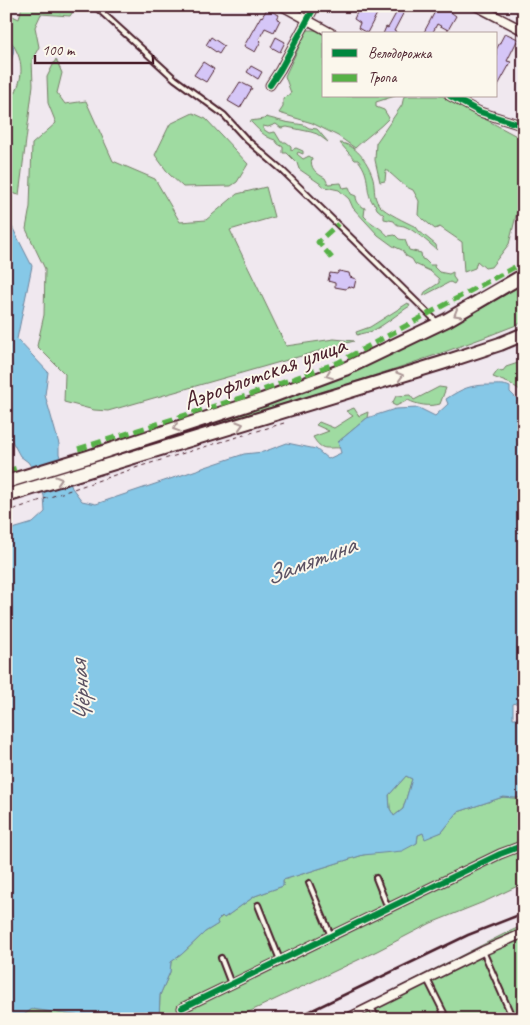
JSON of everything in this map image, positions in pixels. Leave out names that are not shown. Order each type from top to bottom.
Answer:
[{"type":"main road","name":"Аэрофлотская улица","points":[[6,482],[262,400],[345,369],[439,324],[524,275]]},
{"type":"main road","name":"Аэрофлотская улица","points":[[6,496],[442,363],[524,334]]},
{"type":"street","points":[[282,6],[329,32]]},
{"type":"street","points":[[270,85],[314,6]]},
{"type":"street","points":[[476,6],[524,31]]},
{"type":"street","points":[[454,98],[480,112],[524,126]]},
{"type":"street","points":[[182,1008],[500,854],[524,845]]},
{"type":"street","points":[[346,1019],[483,951],[524,933]]},
{"type":"lane","points":[[95,6],[175,79],[224,115],[247,140],[282,170],[439,324]]},
{"type":"lane","points":[[376,878],[388,908]]},
{"type":"lane","points":[[309,884],[330,936]]},
{"type":"lane","points":[[258,905],[280,960]]},
{"type":"lane","points":[[483,951],[513,1019]]},
{"type":"lane","points":[[221,958],[232,984]]},
{"type":"lane","points":[[426,979],[447,1019]]},
{"type":"lane","points":[[370,1007],[377,1019]]},
{"type":"path","points":[[6,512],[95,483]]},
{"type":"green space","points":[[22,6],[77,6],[70,16],[41,14],[35,27],[39,47],[32,60],[33,85],[19,195],[8,192],[12,146],[7,106],[18,86],[21,64],[13,44],[6,38],[6,13],[19,19]]},
{"type":"green space","points":[[307,30],[319,30],[322,32],[322,98],[389,98],[376,102],[376,107],[384,110],[389,118],[355,148],[338,136],[312,123],[279,113],[283,107],[283,99],[291,93],[285,76]]},
{"type":"green space","points":[[56,59],[62,73],[57,93],[65,104],[86,101],[113,161],[155,179],[180,222],[206,220],[237,194],[266,187],[274,217],[230,230],[286,346],[334,339],[354,341],[108,411],[94,410],[64,402],[65,374],[37,346],[44,315],[45,269],[26,229],[30,207],[32,144],[56,123],[48,103],[47,77]]},
{"type":"green space","points":[[404,98],[446,98],[524,140],[524,206],[517,212],[509,244],[491,267],[485,268],[477,261],[475,268],[464,272],[462,242],[440,227],[435,229],[418,215],[419,201],[413,190],[402,184],[386,170],[385,181],[380,182],[375,160],[376,143],[402,105]]},
{"type":"green space","points":[[193,113],[206,119],[248,164],[237,182],[231,186],[183,187],[169,174],[155,155],[170,124]]},
{"type":"green space","points":[[266,117],[317,129],[328,142],[311,132],[287,127],[281,128],[276,124],[268,127],[263,126],[263,129],[269,133],[275,132],[281,142],[286,142],[291,146],[291,150],[296,148],[303,151],[303,154],[298,152],[297,154],[303,159],[309,156],[312,158],[313,168],[325,178],[328,184],[341,183],[343,188],[349,187],[351,194],[356,196],[359,204],[365,208],[364,216],[388,236],[395,235],[399,239],[405,240],[409,250],[421,253],[422,259],[430,265],[435,265],[434,267],[439,272],[449,274],[453,272],[453,277],[456,281],[454,284],[450,282],[423,296],[425,292],[439,283],[439,279],[430,271],[415,264],[402,250],[378,235],[353,208],[349,199],[339,190],[325,187],[299,169],[297,163],[287,153],[283,153],[283,147],[275,140],[264,135],[250,121]]},
{"type":"green space","points":[[340,143],[351,146],[367,164],[373,179],[379,205],[391,214],[416,227],[436,245],[437,250],[408,228],[397,225],[394,221],[384,219],[384,215],[377,209],[370,198],[367,178],[362,166]]},
{"type":"green space","points":[[524,284],[524,322],[445,352],[366,378],[205,428],[202,426],[376,360],[433,334]]},
{"type":"green space","points":[[408,303],[410,306],[378,328],[357,335],[356,332],[370,327]]},
{"type":"green space","points":[[524,361],[524,385],[520,390],[511,384],[493,377],[498,370],[502,372],[506,367]]},
{"type":"green space","points":[[439,387],[446,388],[440,404],[424,405],[408,400],[396,406],[392,404],[396,396],[410,395],[414,400]]},
{"type":"green space","points":[[354,408],[359,416],[368,412],[367,418],[338,442],[340,448],[325,448],[319,445],[313,437],[329,431],[316,425],[319,422],[334,428],[353,416],[346,411]]},
{"type":"green space","points":[[406,776],[412,779],[403,809],[394,816],[390,809],[389,795]]},
{"type":"green space","points":[[503,797],[524,797],[524,883],[486,901],[431,923],[377,951],[234,1019],[159,1019],[160,995],[170,972],[171,962],[205,932],[218,924],[216,921],[223,916],[224,918],[255,896],[283,886],[283,880],[363,855],[417,843],[418,835],[423,833],[425,838],[442,832],[458,812]]},
{"type":"green space","points":[[524,925],[524,1019],[336,1019],[504,934]]},
{"type":"green space","points":[[32,1009],[81,1016],[83,1019],[18,1019]]},
{"type":"water","points":[[6,38],[13,45],[13,53],[6,71]]},
{"type":"water","points":[[6,215],[32,266],[17,339],[48,372],[45,395],[59,444],[59,454],[72,488],[82,501],[96,504],[244,454],[263,452],[287,443],[316,449],[328,459],[341,453],[338,442],[367,418],[395,409],[419,408],[435,416],[448,404],[446,399],[467,388],[490,385],[510,387],[510,392],[520,402],[524,401],[524,668],[517,688],[521,701],[513,704],[513,718],[520,718],[524,714],[524,797],[503,797],[458,812],[442,832],[425,839],[423,833],[418,835],[417,843],[402,851],[363,855],[283,880],[283,886],[255,896],[224,918],[222,916],[217,921],[218,924],[205,932],[171,962],[170,972],[160,995],[159,1019],[83,1019],[81,1016],[32,1009],[18,1019],[6,1019],[6,531],[33,523],[45,512],[44,496],[39,478],[28,462],[20,456],[6,430]],"holes":[[[406,776],[412,779],[403,809],[394,816],[390,809],[389,795]]]},
{"type":"building","points":[[360,6],[381,6],[368,32],[358,28],[360,23],[354,19]]},
{"type":"building","points":[[400,6],[407,6],[394,31],[396,32],[384,32],[386,27],[388,28]]},
{"type":"building","points":[[438,6],[443,6],[456,16],[448,30],[437,24],[433,32],[424,32]]},
{"type":"building","points":[[267,9],[279,15],[277,19],[280,20],[274,32],[265,28],[255,52],[244,46]]},
{"type":"building","points":[[505,33],[518,39],[507,61],[511,62],[498,85],[498,46]]},
{"type":"building","points":[[211,37],[224,46],[219,54],[206,45]]},
{"type":"building","points":[[276,37],[285,42],[280,52],[271,47]]},
{"type":"building","points":[[203,62],[214,69],[206,82],[194,75]]},
{"type":"building","points":[[251,66],[262,72],[258,79],[247,72]]},
{"type":"building","points":[[240,82],[252,88],[240,108],[228,101]]},
{"type":"building","points":[[339,271],[349,273],[350,277],[356,279],[354,288],[348,286],[346,289],[335,287],[335,283],[328,281],[330,273],[337,274]]},
{"type":"railway","points":[[294,1019],[468,935],[524,913]]},
{"type":"marked path","points":[[332,258],[318,242],[338,224]]},
{"type":"marked path","points":[[78,449],[246,396],[339,362],[524,262]]},
{"type":"marked path","points":[[6,471],[17,468]]},
{"type":"cycle path","points":[[270,85],[315,6]]},
{"type":"cycle path","points":[[454,98],[480,112],[524,126]]},
{"type":"cycle path","points":[[182,1008],[500,854],[524,845]]},
{"type":"water label","name":"Замятина","points":[[310,560]]},
{"type":"water label","name":"Чёрная","points":[[80,692]]}]
